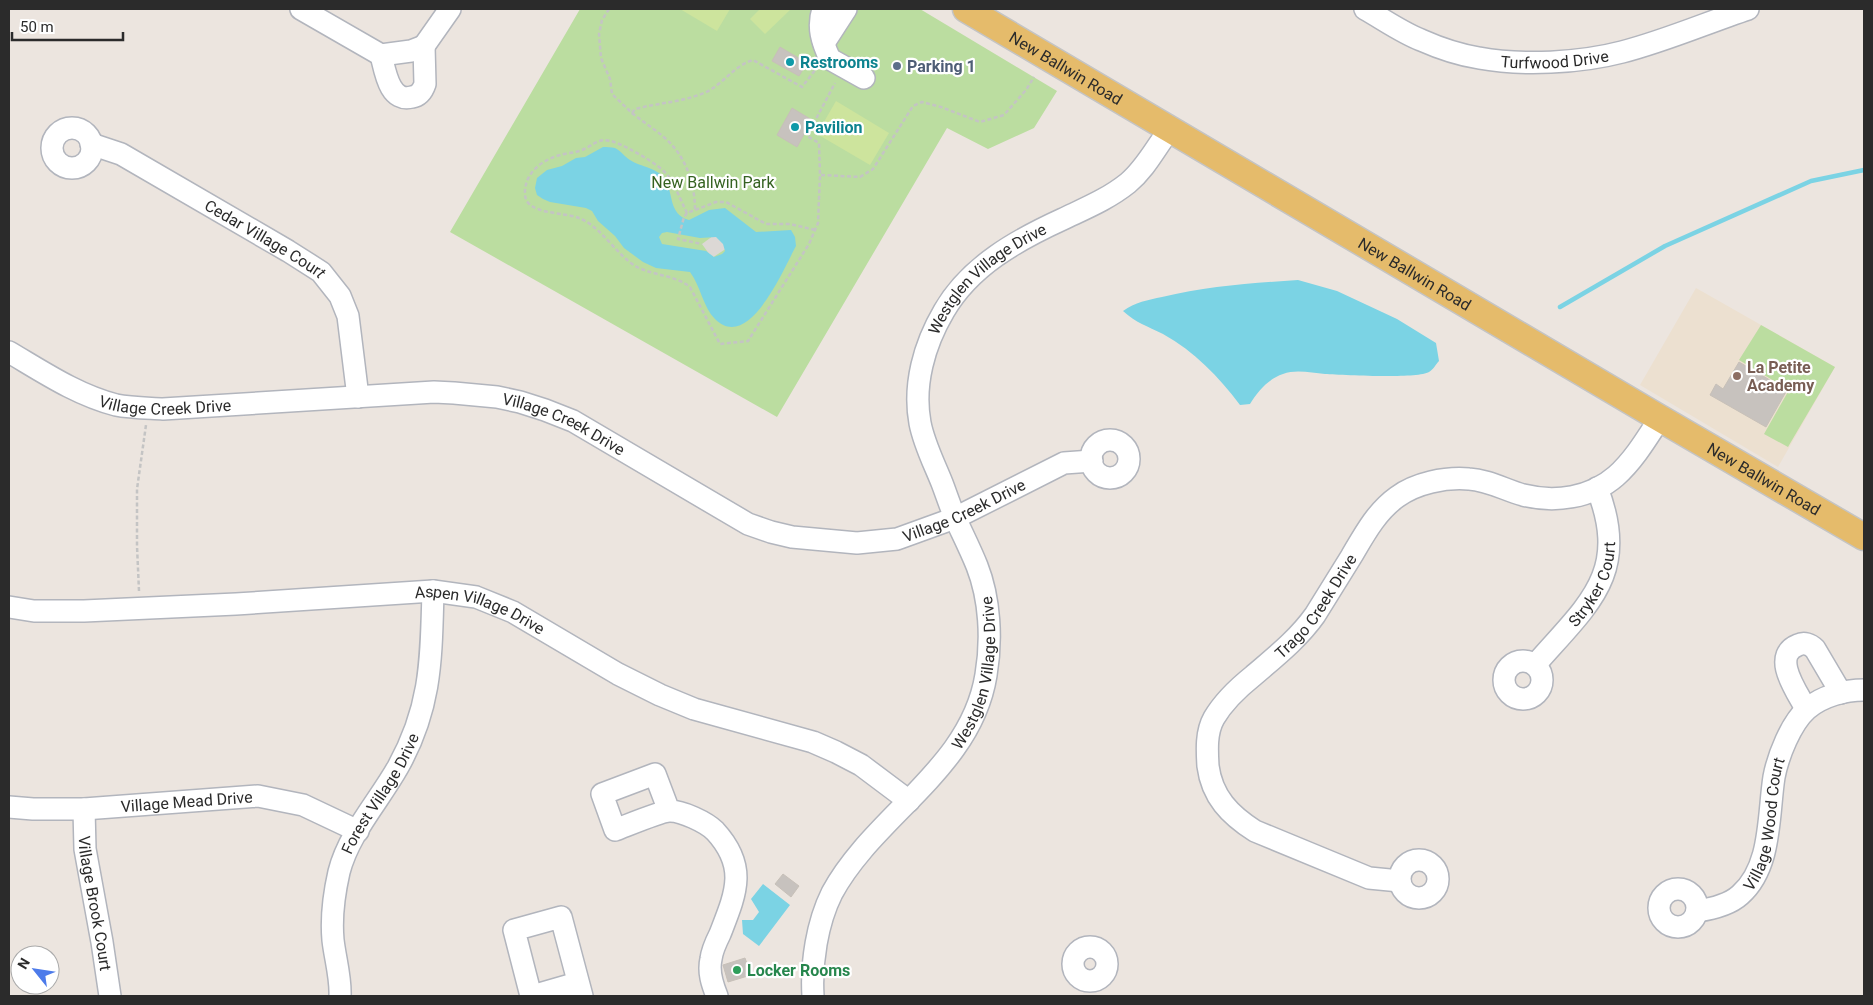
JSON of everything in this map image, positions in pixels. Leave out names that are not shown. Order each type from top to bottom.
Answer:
[{"type":"main road","name":"New Ballwin Road","points":[[966,9],[1864,537]]},
{"type":"street","points":[[302,9],[381,55],[411,51],[424,46],[450,9]]},
{"type":"street","points":[[823,9],[820,19],[820,30],[830,59],[864,78]]},
{"type":"street","points":[[824,43],[846,9]]},
{"type":"street","name":"Turfwood Drive","points":[[1365,9],[1420,40],[1450,50],[1478,58],[1508,62],[1543,62],[1576,60],[1622,52],[1748,9]]},
{"type":"street","points":[[381,55],[393,91],[398,96],[411,98],[417,96],[423,90],[425,84],[424,46]]},
{"type":"street","name":"Westglen Village Drive","points":[[807,996],[812,962],[824,915],[832,894],[858,856],[948,758],[981,699],[986,676],[989,648],[984,588],[977,566],[955,518],[925,442],[920,422],[919,375],[925,355],[944,311],[972,276],[995,256],[1064,218],[1088,209],[1128,183],[1145,166],[1170,129]]},
{"type":"street","name":"Cedar Village Court","points":[[91,144],[121,154],[321,272],[340,296],[348,316],[358,397]]},
{"type":"street","name":"Village Creek Drive","points":[[9,352],[78,392],[118,405],[139,408],[454,392],[497,397],[546,410],[573,421],[748,524],[792,538],[857,543],[897,539],[955,518],[1064,463],[1092,461]]},
{"type":"street","name":"Trago Creek Drive","points":[[1400,881],[1369,878],[1255,831],[1239,821],[1225,808],[1215,790],[1209,772],[1207,742],[1213,719],[1236,690],[1305,628],[1315,615],[1371,523],[1385,507],[1403,493],[1426,483],[1469,479],[1525,495],[1552,499],[1576,496],[1597,488],[1615,477],[1627,465],[1660,418]]},
{"type":"street","name":"Stryker Court","points":[[1534,666],[1591,601],[1604,574],[1610,542],[1606,511],[1597,488]]},
{"type":"street","name":"Aspen Village Drive","points":[[9,607],[34,611],[84,611],[236,604],[432,591],[476,597],[513,612],[640,686],[694,708],[813,742],[836,752],[860,765],[909,801]]},
{"type":"street","name":"Forest Village Drive","points":[[340,996],[332,915],[340,872],[347,851],[397,768],[419,721],[430,667],[432,591]]},
{"type":"street","points":[[1806,710],[1790,678],[1785,662],[1789,650],[1799,644],[1805,644],[1816,649],[1841,693]]},
{"type":"street","name":"Village Wood Court","points":[[1697,911],[1711,909],[1739,896],[1751,883],[1759,870],[1773,801],[1774,778],[1779,758],[1786,740],[1806,710],[1822,700],[1841,693],[1864,690]]},
{"type":"street","name":"Village Mead Drive","points":[[9,807],[84,809],[258,796],[303,805],[358,831]]},
{"type":"street","name":"Village Brook Court","points":[[84,809],[86,849],[107,968],[110,996]]},
{"type":"street","points":[[669,811],[692,817],[712,828],[723,840],[734,862],[736,884],[734,898],[711,957],[710,978],[717,996]]},
{"type":"street","points":[[561,918],[580,990],[531,996],[514,930],[561,918]]},
{"type":"path","points":[[609,9],[602,20],[599,34],[601,58],[610,79],[612,94],[632,113],[668,141],[680,156],[692,180],[695,210]]},
{"type":"path","points":[[632,113],[635,109],[684,99],[706,92],[733,70],[745,62],[753,60],[802,87],[817,68]]},
{"type":"path","points":[[820,176],[860,177],[873,169],[913,106],[922,102],[980,122],[1004,115],[1026,90],[1034,77]]},
{"type":"path","points":[[687,213],[667,174],[633,151],[613,141],[600,140],[580,150],[547,159],[529,175],[525,188],[525,196],[531,206],[544,212],[580,218],[590,224],[635,266],[649,272],[682,280],[690,287],[720,344],[748,341],[809,244],[818,223],[819,143],[807,136],[836,82],[843,85]]},
{"type":"path","points":[[702,244],[678,239],[684,217],[687,213],[716,202],[726,202],[766,224],[790,224],[815,230]]},
{"type":"path","points":[[139,591],[136,546],[137,489],[146,424]]},
{"type":"shaded area","points":[[717,233],[727,248],[712,258],[702,244]]},
{"type":"shaded area","name":"La Petite Academy","points":[[1696,288],[1835,367],[1778,467],[1640,385]]},
{"type":"green space","name":"New Ballwin Park","points":[[580,9],[920,9],[1057,91],[1034,128],[988,149],[947,128],[777,417],[450,232]]},
{"type":"green space","points":[[680,9],[730,9],[717,31]]},
{"type":"green space","points":[[760,9],[791,9],[765,34],[750,19]]},
{"type":"green space","points":[[836,101],[889,133],[870,165],[817,134]]},
{"type":"green space","points":[[1761,325],[1835,367],[1788,447],[1764,434],[1789,390],[1739,360]]},
{"type":"water","points":[[603,147],[615,148],[630,160],[658,172],[668,185],[672,203],[678,213],[689,220],[709,210],[725,208],[756,232],[791,230],[795,237],[796,246],[764,304],[752,317],[740,325],[728,327],[715,319],[711,314],[690,272],[656,268],[643,262],[624,248],[615,236],[598,221],[592,211],[586,208],[550,202],[537,195],[535,188],[537,178],[547,170],[562,166],[576,158],[585,157]],"holes":[[[667,232],[700,238],[716,237],[723,244],[725,251],[714,257],[706,251],[662,244],[659,237],[662,233]]]},
{"type":"water","points":[[1298,280],[1337,291],[1397,319],[1436,343],[1439,361],[1429,372],[1410,375],[1363,376],[1304,372],[1288,373],[1268,382],[1250,404],[1240,405],[1223,384],[1196,357],[1175,341],[1137,321],[1123,311],[1132,305],[1179,293],[1247,284]]},
{"type":"water","points":[[763,884],[790,905],[759,946],[743,934],[742,920],[753,920],[759,912],[751,899]]},
{"type":"building","name":"Restrooms","points":[[780,47],[807,63],[799,76],[772,61]]},
{"type":"building","name":"Pavilion","points":[[792,108],[812,120],[797,147],[777,135]]},
{"type":"building","name":"La Petite Academy","points":[[1739,362],[1787,390],[1766,427],[1710,395],[1716,384],[1723,389]]},
{"type":"building","points":[[783,874],[799,886],[791,897],[775,884]]},
{"type":"building","name":"Locker Rooms","points":[[745,958],[751,975],[728,982],[723,965]]},
{"type":"waterway","points":[[1560,307],[1665,246],[1811,181],[1864,170]]},
{"type":"place","name":"Restrooms","points":[[790,62]]},
{"type":"place","name":"Parking 1","points":[[897,66]]},
{"type":"place","name":"Pavilion","points":[[795,127]]},
{"type":"place","name":"La Petite Academy","points":[[1737,376]]},
{"type":"place","name":"Locker Rooms","points":[[737,970]]}]
